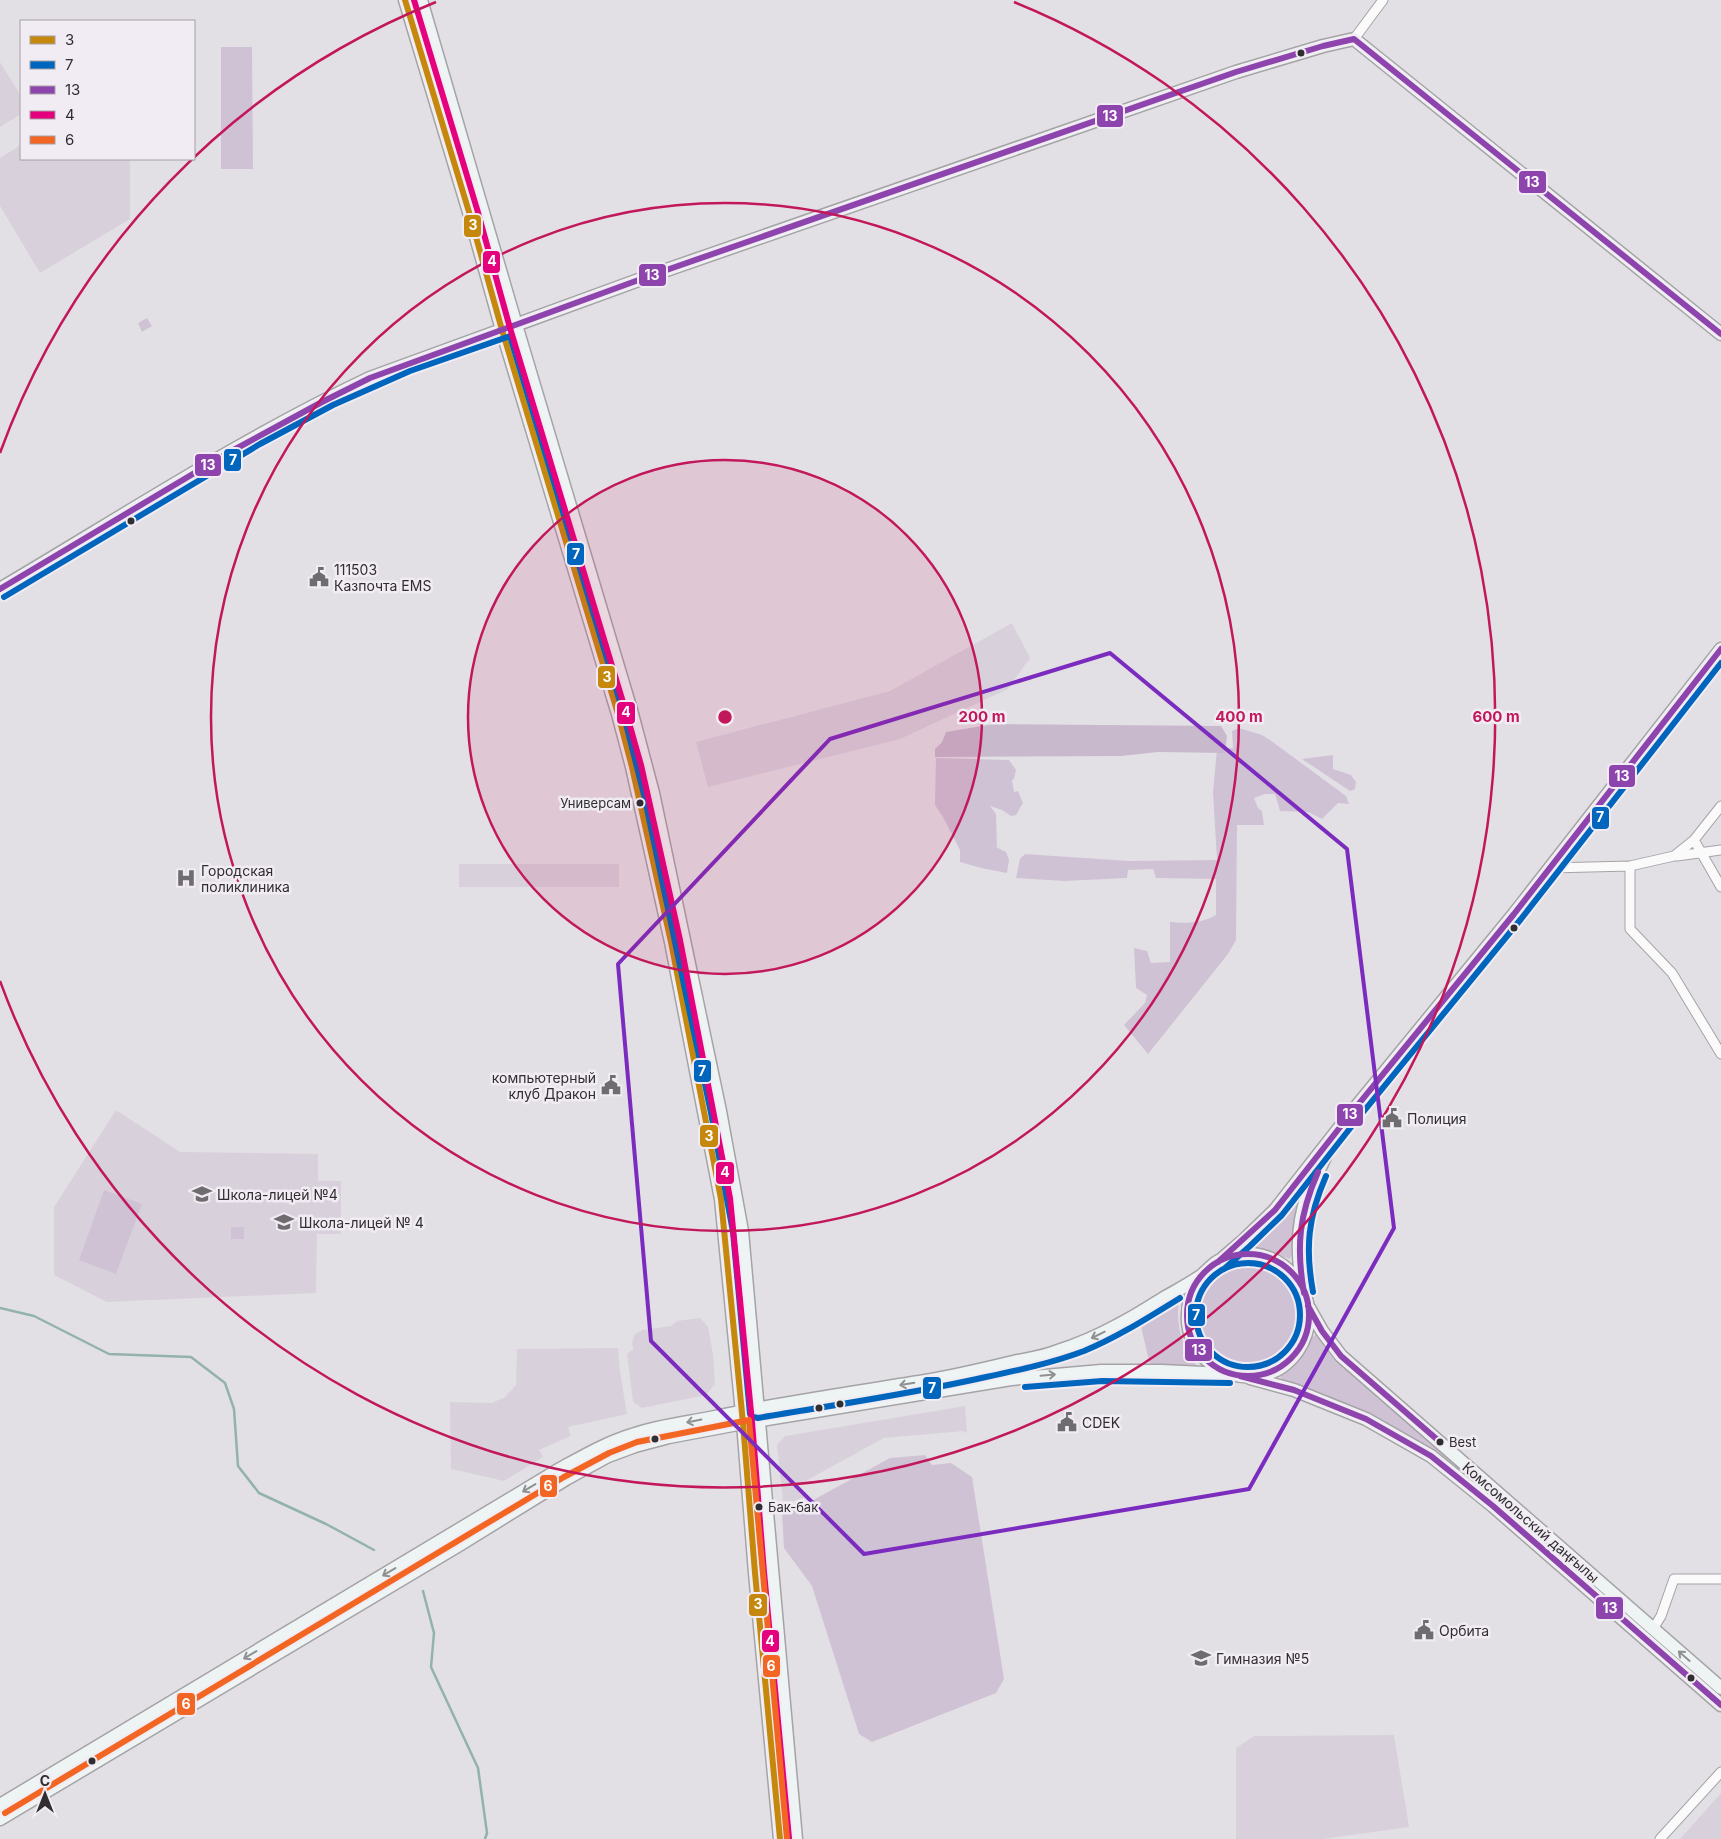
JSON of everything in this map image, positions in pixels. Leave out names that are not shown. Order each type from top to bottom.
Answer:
[{"type":"street","points":[[405,0],[618,714],[632,767],[671,942],[721,1199],[780,1839]]},
{"type":"street","points":[[421,0],[516,326],[632,710],[652,793],[720,1111],[742,1231],[796,1839]]},
{"type":"street","points":[[0,589],[256,436],[370,378],[655,274],[1236,72],[1323,46],[1354,39],[1383,0]]},
{"type":"street","points":[[1354,39],[1721,334]]},
{"type":"street","points":[[469,212],[482,208]]},
{"type":"street","points":[[524,400],[539,397]]},
{"type":"street","points":[[825,1404],[1052,1354],[1082,1343],[1119,1325],[1200,1276],[1218,1262],[1275,1210],[1550,868],[1721,649]]},
{"type":"street","points":[[601,662],[616,658]]},
{"type":"street","points":[[1674,856],[1694,840],[1721,806]]},
{"type":"street","points":[[1694,840],[1721,887]]},
{"type":"street","points":[[1550,868],[1630,866],[1674,856],[1721,850]]},
{"type":"street","points":[[1630,866],[1630,928],[1672,973],[1721,1054]]},
{"type":"street","points":[[704,1114],[720,1111]]},
{"type":"street","points":[[0,1819],[153,1720],[560,1469],[605,1445],[635,1434],[668,1432],[742,1417],[825,1404],[1047,1375],[1101,1371],[1162,1371],[1256,1376],[1272,1371],[1297,1352],[1304,1338],[1308,1322],[1308,1306],[1304,1293],[1299,1242],[1301,1217],[1308,1194],[1334,1136]]},
{"type":"street","points":[[1218,1262],[1234,1256],[1251,1254],[1268,1258],[1283,1266],[1296,1278],[1304,1293]]},
{"type":"street","points":[[1200,1276],[1192,1291],[1187,1307],[1187,1324],[1192,1341],[1202,1356],[1215,1367],[1235,1375]]},
{"type":"street","name":"Комсомольский даңғылы","points":[[1308,1306],[1322,1331],[1341,1356],[1649,1634],[1721,1705]]},
{"type":"street","name":"Комсомольский даңғылы","points":[[1235,1375],[1294,1390],[1366,1419],[1431,1456],[1649,1634],[1721,1688]]},
{"type":"street","points":[[1649,1634],[1661,1616],[1674,1580],[1721,1579]]},
{"type":"street","points":[[765,1681],[781,1679]]},
{"type":"street","points":[[0,1805],[153,1720]]},
{"type":"street","points":[[1660,1839],[1721,1772]]},
{"type":"highlighted area","points":[[1110,653],[1347,849],[1394,1228],[1249,1489],[864,1554],[651,1341],[618,964],[830,739]]},
{"type":"shaded area","points":[[221,47],[252,47],[253,169],[221,169]]},
{"type":"shaded area","points":[[0,62],[20,94],[20,115],[0,127]]},
{"type":"shaded area","points":[[20,146],[20,160],[130,160],[130,219],[40,273],[0,206],[0,158]]},
{"type":"shaded area","points":[[147,318],[152,326],[142,332],[138,323]]},
{"type":"shaded area","points":[[1012,623],[1030,658],[1008,689],[900,739],[708,787],[696,742],[890,691]]},
{"type":"shaded area","points":[[994,724],[1221,726],[1227,736],[1225,753],[1158,752],[1121,756],[935,757],[935,749],[942,742],[946,732]]},
{"type":"shaded area","points":[[1239,728],[1262,735],[1270,740],[1346,796],[1349,804],[1338,803],[1322,819],[1308,812],[1280,811],[1275,794],[1265,794],[1254,798],[1258,808],[1262,811],[1264,825],[1237,825],[1236,940],[1228,954],[1148,1054],[1124,1025],[1145,1003],[1147,995],[1136,988],[1134,948],[1147,951],[1151,963],[1170,962],[1170,922],[1188,923],[1216,915],[1216,879],[1156,878],[1153,869],[1128,870],[1127,878],[1064,881],[1016,878],[1020,859],[1025,854],[1129,861],[1217,860],[1213,792],[1217,749],[1233,748],[1232,731]]},
{"type":"shaded area","points":[[1333,755],[1333,769],[1351,775],[1356,782],[1355,789],[1350,791],[1302,759]]},
{"type":"shaded area","points":[[936,758],[1009,760],[1016,770],[1012,780],[1014,792],[1018,791],[1023,803],[1016,815],[1011,816],[1002,810],[990,806],[996,814],[997,847],[990,844],[1006,852],[1009,860],[1007,873],[960,862],[960,850],[935,805]]},
{"type":"shaded area","points":[[459,864],[619,864],[619,887],[459,887]]},
{"type":"shaded area","name":"Школа-лицей №4","points":[[116,1110],[180,1152],[318,1154],[318,1181],[341,1181],[341,1234],[317,1234],[316,1293],[107,1302],[54,1275],[54,1207]]},
{"type":"shaded area","points":[[104,1190],[142,1204],[116,1274],[79,1260]]},
{"type":"shaded area","points":[[1292,1198],[1296,1199],[1297,1205],[1290,1259],[1249,1245],[1249,1240]]},
{"type":"shaded area","points":[[231,1227],[244,1227],[244,1239],[231,1239]]},
{"type":"shaded area","points":[[1248,1263],[1268,1267],[1285,1278],[1296,1295],[1300,1315],[1296,1335],[1285,1352],[1268,1363],[1248,1367],[1228,1363],[1211,1352],[1200,1335],[1196,1315],[1200,1295],[1211,1278],[1228,1267]]},
{"type":"shaded area","points":[[1180,1295],[1178,1314],[1180,1332],[1186,1349],[1197,1366],[1150,1365],[1139,1318]]},
{"type":"shaded area","points":[[700,1318],[708,1327],[713,1354],[715,1384],[706,1395],[642,1408],[633,1402],[627,1354],[633,1349],[632,1342],[635,1334],[642,1330],[671,1326],[677,1321]]},
{"type":"shaded area","points":[[1316,1334],[1336,1361],[1504,1506],[1501,1509],[1451,1466],[1283,1383],[1280,1376],[1298,1361],[1309,1340]]},
{"type":"shaded area","points":[[618,1348],[627,1414],[568,1427],[571,1436],[539,1450],[543,1457],[504,1481],[451,1469],[450,1402],[492,1403],[505,1397],[516,1385],[517,1349]]},
{"type":"shaded area","points":[[965,1406],[967,1432],[884,1438],[798,1485],[805,1497],[794,1501],[783,1501],[777,1445],[785,1436]]},
{"type":"shaded area","points":[[925,1455],[932,1465],[951,1463],[972,1477],[1004,1679],[996,1693],[872,1742],[859,1734],[812,1586],[784,1548],[782,1511],[795,1510],[890,1458]]},
{"type":"shaded area","points":[[1394,1735],[1409,1827],[1323,1839],[1236,1839],[1236,1748],[1254,1736]]},
{"type":"shaded area","points":[[1721,1793],[1721,1839],[1680,1839]]},
{"type":"waterway","points":[[0,1308],[34,1316],[109,1354],[191,1357],[225,1383],[234,1409],[238,1466],[259,1493],[326,1524],[374,1550]]},
{"type":"waterway","points":[[423,1591],[434,1633],[431,1667],[478,1768],[487,1833],[485,1839]]},
{"type":"transit line","name":"3","points":[[405,0],[618,714],[632,767],[671,942],[721,1199],[780,1839]]},
{"type":"transit line","name":"4","points":[[414,0],[641,765],[680,940],[730,1198],[789,1838]]},
{"type":"transit line","name":"13","points":[[0,589],[228,453],[370,378],[655,274],[1236,72],[1323,46],[1354,39],[1721,334]]},
{"type":"transit line","name":"7","points":[[4,597],[260,444],[333,405],[410,371],[510,336],[623,712],[644,795],[711,1113],[733,1232],[750,1414],[758,1418],[872,1399],[958,1383],[1048,1363],[1084,1351],[1109,1339],[1180,1298]]},
{"type":"transit line","name":"13","points":[[1218,1262],[1275,1210],[1348,1117],[1514,914],[1721,649]]},
{"type":"transit line","name":"7","points":[[1224,1269],[1282,1215],[1355,1122],[1521,919],[1721,663]]},
{"type":"transit line","name":"13","points":[[1304,1293],[1300,1261],[1301,1231],[1307,1203],[1318,1172]]},
{"type":"transit line","name":"7","points":[[1313,1292],[1309,1261],[1310,1233],[1315,1205],[1326,1176]]},
{"type":"transit line","name":"13","points":[[1248,1254],[1260,1255],[1271,1259],[1291,1272],[1304,1292],[1308,1303],[1309,1315],[1308,1327],[1304,1338],[1291,1358],[1271,1371],[1260,1375],[1248,1376],[1236,1375],[1225,1371],[1205,1358],[1192,1338],[1188,1327],[1187,1315],[1188,1303],[1192,1292],[1205,1272],[1225,1259],[1236,1255],[1248,1254]]},
{"type":"transit line","name":"7","points":[[1248,1263],[1268,1267],[1285,1278],[1296,1295],[1300,1315],[1296,1335],[1285,1352],[1268,1363],[1248,1367],[1228,1363],[1211,1352],[1200,1335],[1196,1315],[1200,1295],[1211,1278],[1228,1267],[1248,1263]]},
{"type":"transit line","name":"13","points":[[1308,1306],[1322,1331],[1341,1356],[1440,1442]]},
{"type":"transit line","name":"13","points":[[1240,1376],[1294,1390],[1366,1419],[1431,1456],[1493,1506],[1721,1705]]},
{"type":"transit line","name":"7","points":[[1025,1387],[1102,1381],[1230,1383]]},
{"type":"transit line","name":"6","points":[[5,1813],[564,1477],[609,1453],[637,1442],[749,1420],[787,1839]]},
{"type":"place","name":"111503 Казпочта EMS","points":[[319,577]]},
{"type":"place","name":"Универсам","points":[[640,803]]},
{"type":"place","name":"Городская поликлиника","points":[[186,878]]},
{"type":"place","name":"компьютерный клуб Дракон","points":[[611,1085]]},
{"type":"place","name":"Полиция","points":[[1392,1118]]},
{"type":"place","name":"Школа-лицей №4","points":[[202,1194]]},
{"type":"place","name":"Школа-лицей № 4","points":[[284,1222]]},
{"type":"place","name":"CDEK","points":[[1067,1422]]},
{"type":"place","name":"Best","points":[[1440,1442]]},
{"type":"place","name":"Бак-бак","points":[[759,1507]]},
{"type":"place","name":"Орбита","points":[[1424,1630]]},
{"type":"place","name":"Гимназия №5","points":[[1201,1658]]}]
